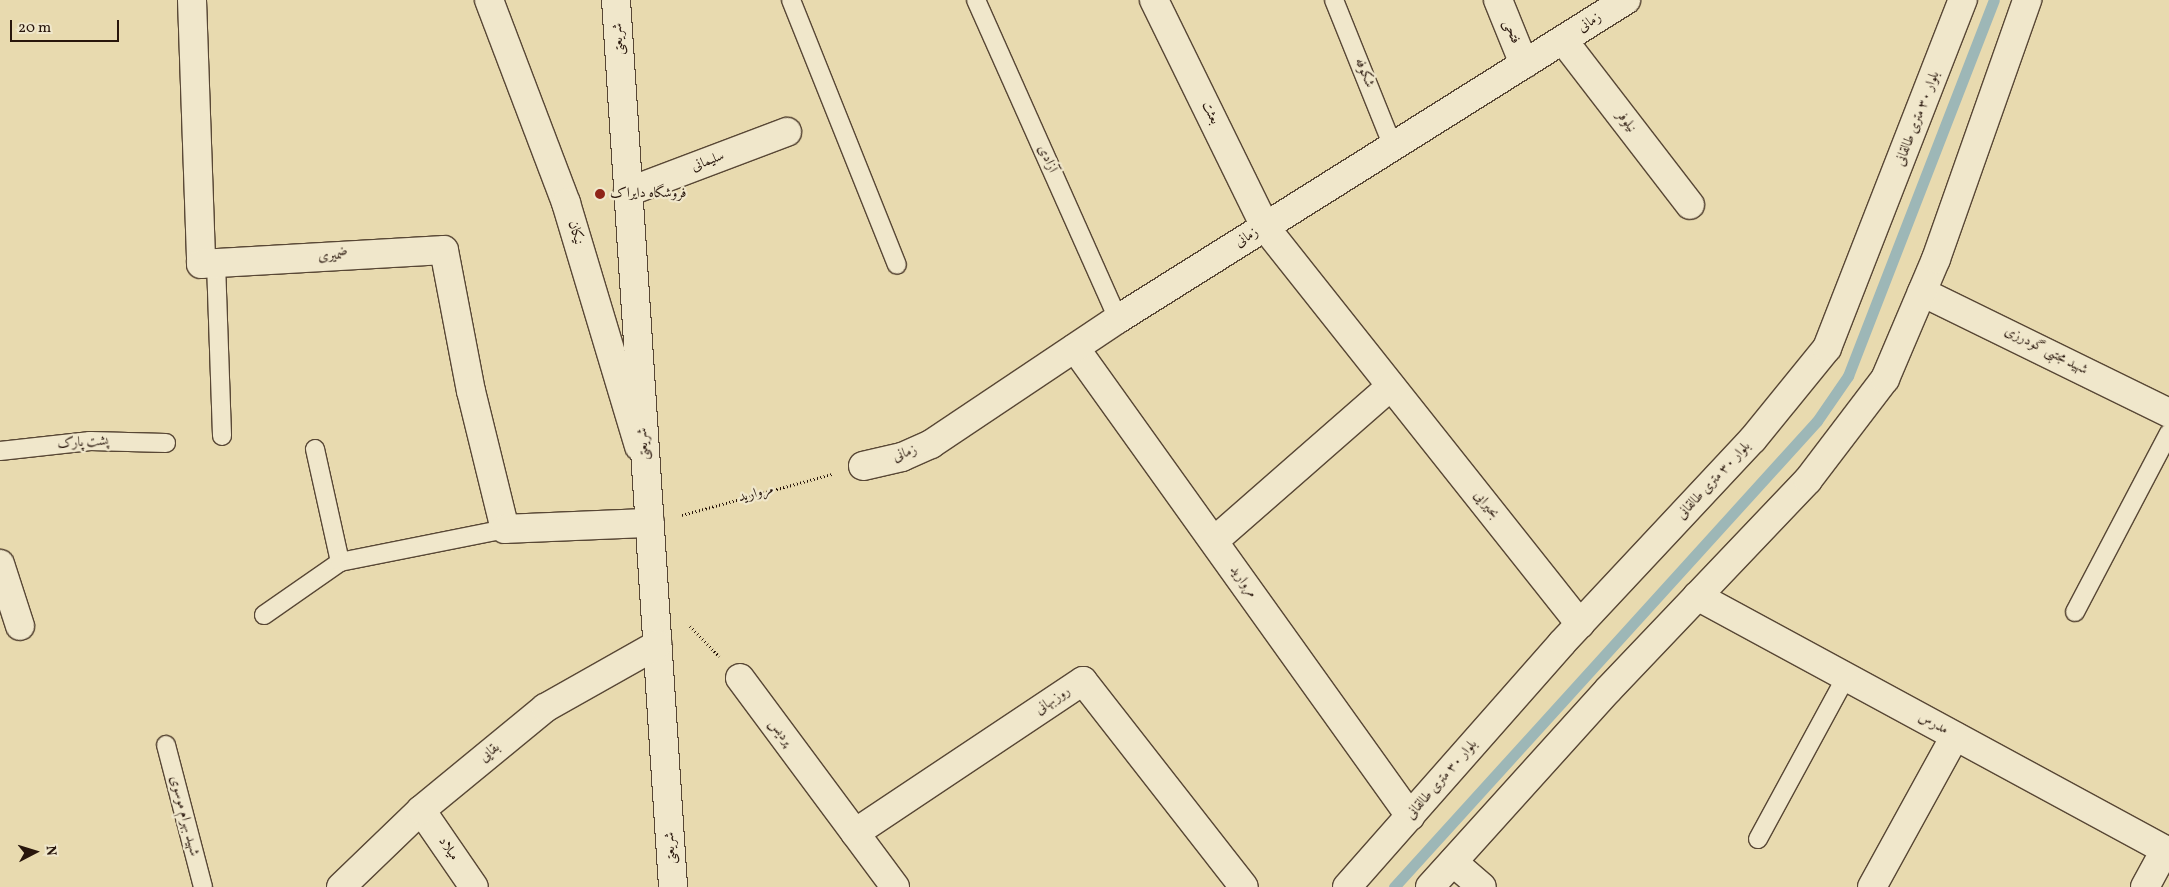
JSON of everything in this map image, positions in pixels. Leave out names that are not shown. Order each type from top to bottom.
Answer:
[{"type":"street","points":[[192,0],[201,264],[216,263]]},
{"type":"street","name":"نیکان","points":[[489,0],[566,203],[646,470]]},
{"type":"street","name":"شریعتی","points":[[616,0],[673,887]]},
{"type":"street","name":"بعثت","points":[[1154,0],[1265,226]]},
{"type":"street","name":"فتحی","points":[[1498,0],[1524,64]]},
{"type":"street","name":"زمانی","points":[[863,466],[902,457],[930,444],[1118,319],[1626,0]]},
{"type":"street","name":"بلوار ۳۰ متری طالقانی","points":[[1347,887],[1580,624],[1753,439],[1827,348],[1963,0]]},
{"type":"street","points":[[1430,887],[1608,690],[1808,480],[1885,379],[1922,292],[2027,0]]},
{"type":"street","name":"نیلوفر","points":[[1563,40],[1690,205]]},
{"type":"street","name":"سلیمانی","points":[[628,192],[787,132]]},
{"type":"street","name":"بحیرایی","points":[[1265,226],[1580,624]]},
{"type":"street","name":"ضمیری","points":[[216,263],[444,250],[471,391],[505,529]]},
{"type":"street","name":"شهید مجتبی گودرزی","points":[[1922,292],[2169,413]]},
{"type":"street","name":"مروارید","points":[[1075,348],[1410,816]]},
{"type":"street","points":[[1214,541],[1391,386]]},
{"type":"street","points":[[505,529],[650,523]]},
{"type":"street","points":[[0,564],[20,626]]},
{"type":"street","name":"مدرس","points":[[1697,596],[2167,851]]},
{"type":"street","name":"بقایی","points":[[341,887],[421,810],[545,708],[657,645]]},
{"type":"street","name":"پردیس","points":[[740,678],[895,887]]},
{"type":"street","name":"روزبهانی","points":[[855,833],[1082,681],[1244,887]]},
{"type":"street","points":[[1872,887],[1955,736]]},
{"type":"street","name":"میلاد","points":[[421,810],[474,887]]},
{"type":"street","points":[[2145,887],[2167,851]]},
{"type":"street","points":[[1453,862],[1482,887]]},
{"type":"lane","points":[[791,0],[897,265]]},
{"type":"lane","name":"آزادی","points":[[976,0],[1118,319]]},
{"type":"lane","name":"شکوفه","points":[[1334,0],[1393,146]]},
{"type":"lane","points":[[216,263],[222,436]]},
{"type":"lane","points":[[2075,612],[2169,433]]},
{"type":"lane","name":"پشت پارک","points":[[0,451],[90,441],[166,443]]},
{"type":"lane","points":[[315,449],[340,562]]},
{"type":"lane","points":[[264,615],[340,562],[505,529]]},
{"type":"lane","points":[[1758,839],[1846,677]]},
{"type":"lane","name":"شهید بهرام موسوی","points":[[166,744],[202,887]]},
{"type":"path","name":"مروارید","points":[[650,523],[863,466]]},
{"type":"path","points":[[654,587],[740,678]]},
{"type":"waterway","points":[[1394,887],[1817,421],[1848,376],[1994,0]]},
{"type":"place","name":"فروشگاه دایراک","points":[[600,194]]}]
